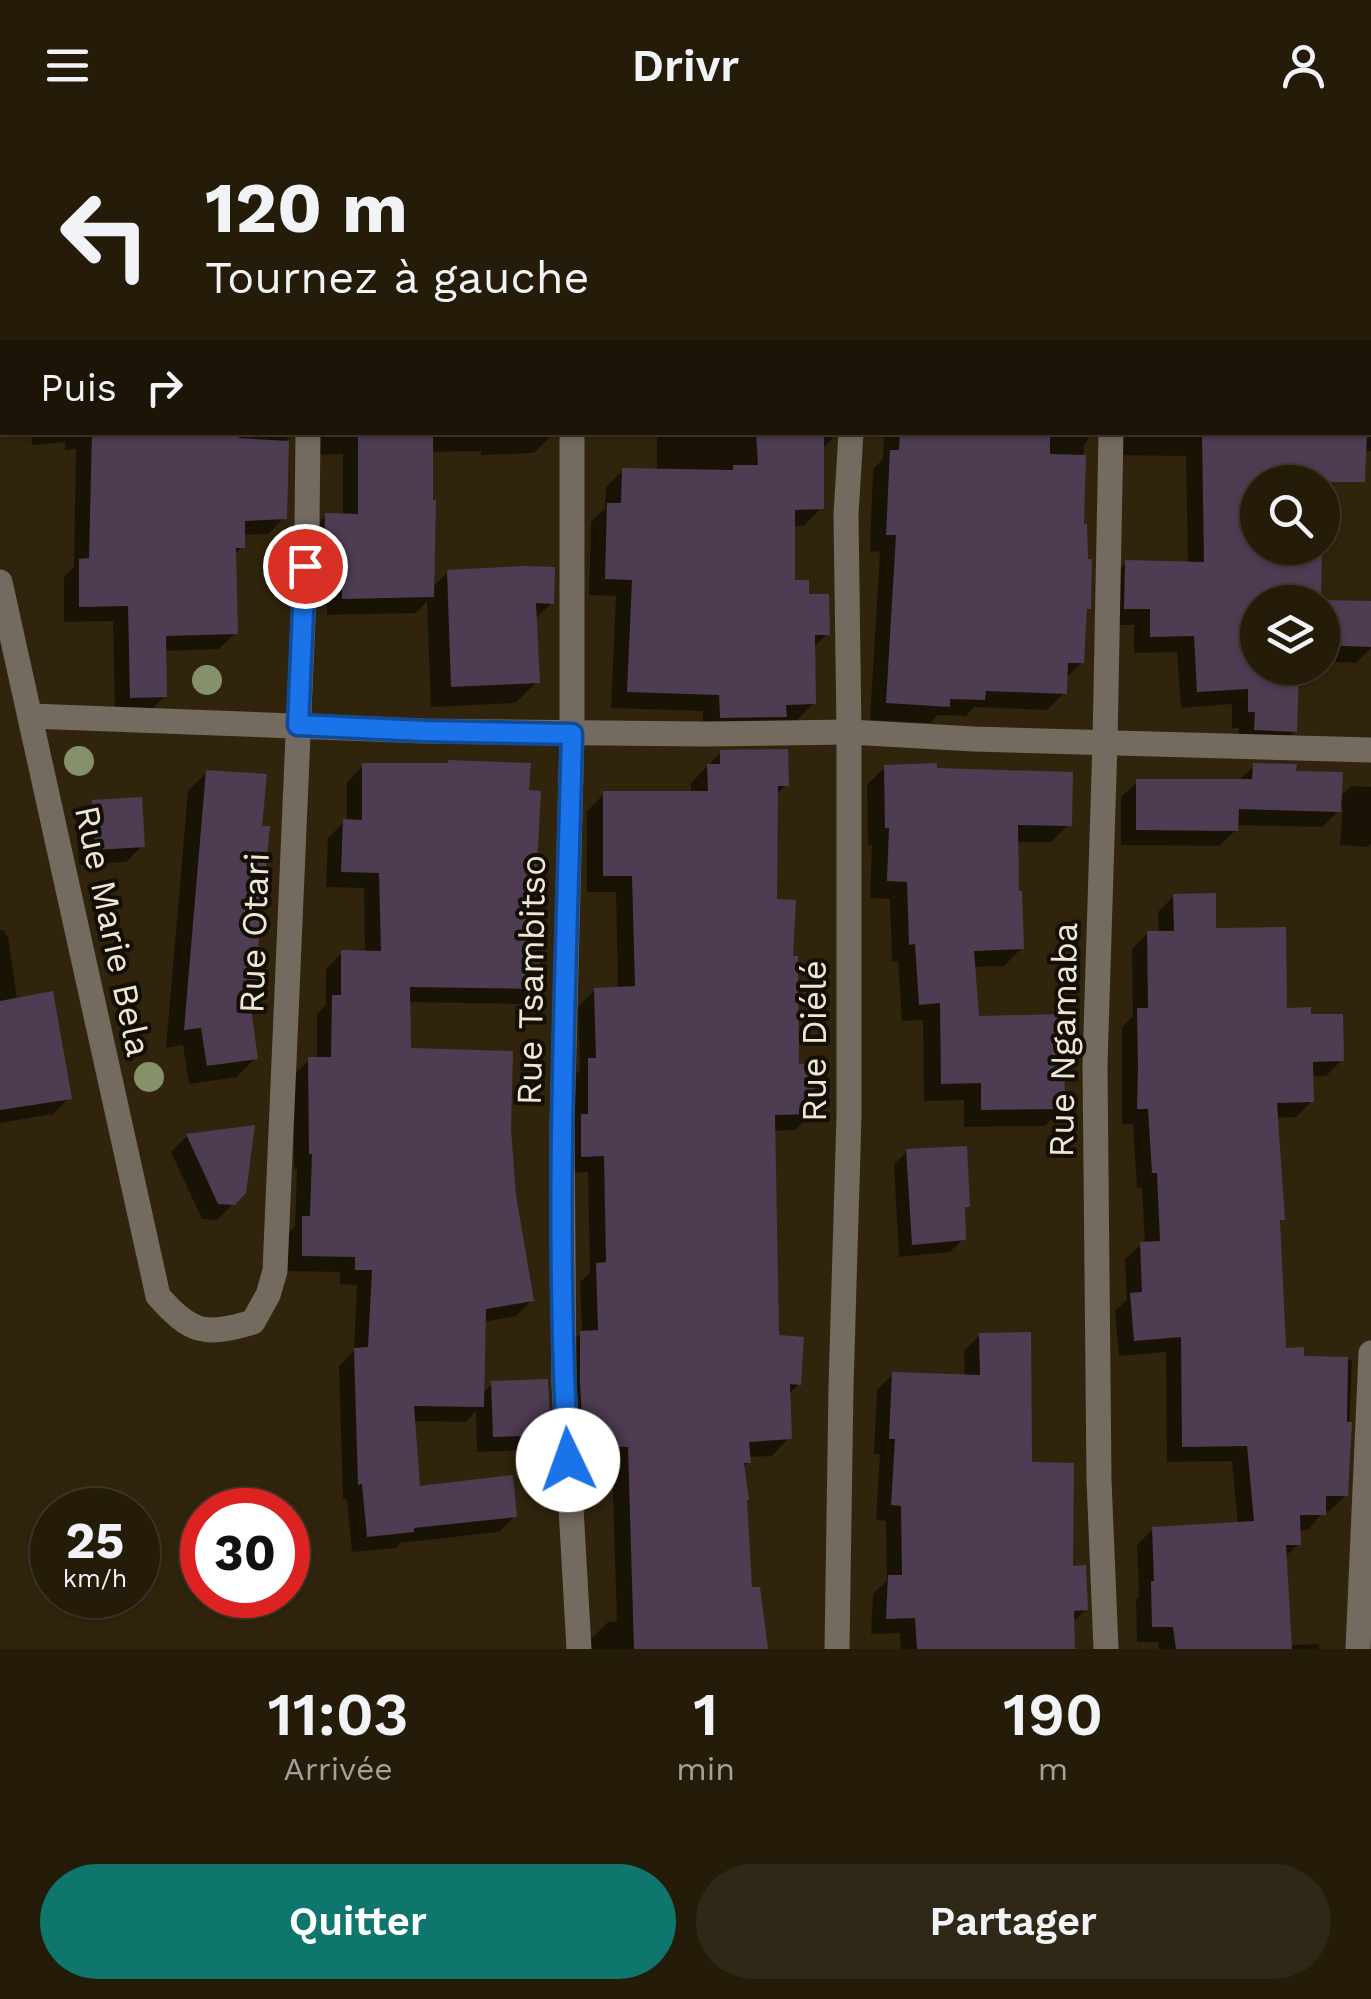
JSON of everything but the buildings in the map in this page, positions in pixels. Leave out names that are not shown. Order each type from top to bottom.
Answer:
[{"type":"street","name":"Rue Otari","points":[[158,1296],[175,1316],[202,1331],[228,1330],[254,1322],[274,1272],[308,435]]},
{"type":"street","name":"Rue Tsambitso","points":[[572,435],[572,734],[562,1126],[564,1384],[579,1649]]},
{"type":"street","name":"Rue Diélé","points":[[837,1649],[850,1116],[846,515],[850,435]]},
{"type":"street","name":"Rue Ngamaba","points":[[1106,1649],[1099,1480],[1095,1065],[1111,435]]},
{"type":"street","name":"Rue Marie Bela","points":[[0,582],[158,1296]]},
{"type":"street","points":[[30,716],[424,731],[850,732],[974,740],[1371,750]]},
{"type":"street","points":[[1358,1649],[1371,1353]]},
{"type":"route","points":[[305,566],[298,725],[572,734],[562,1126],[568,1460]]}]
